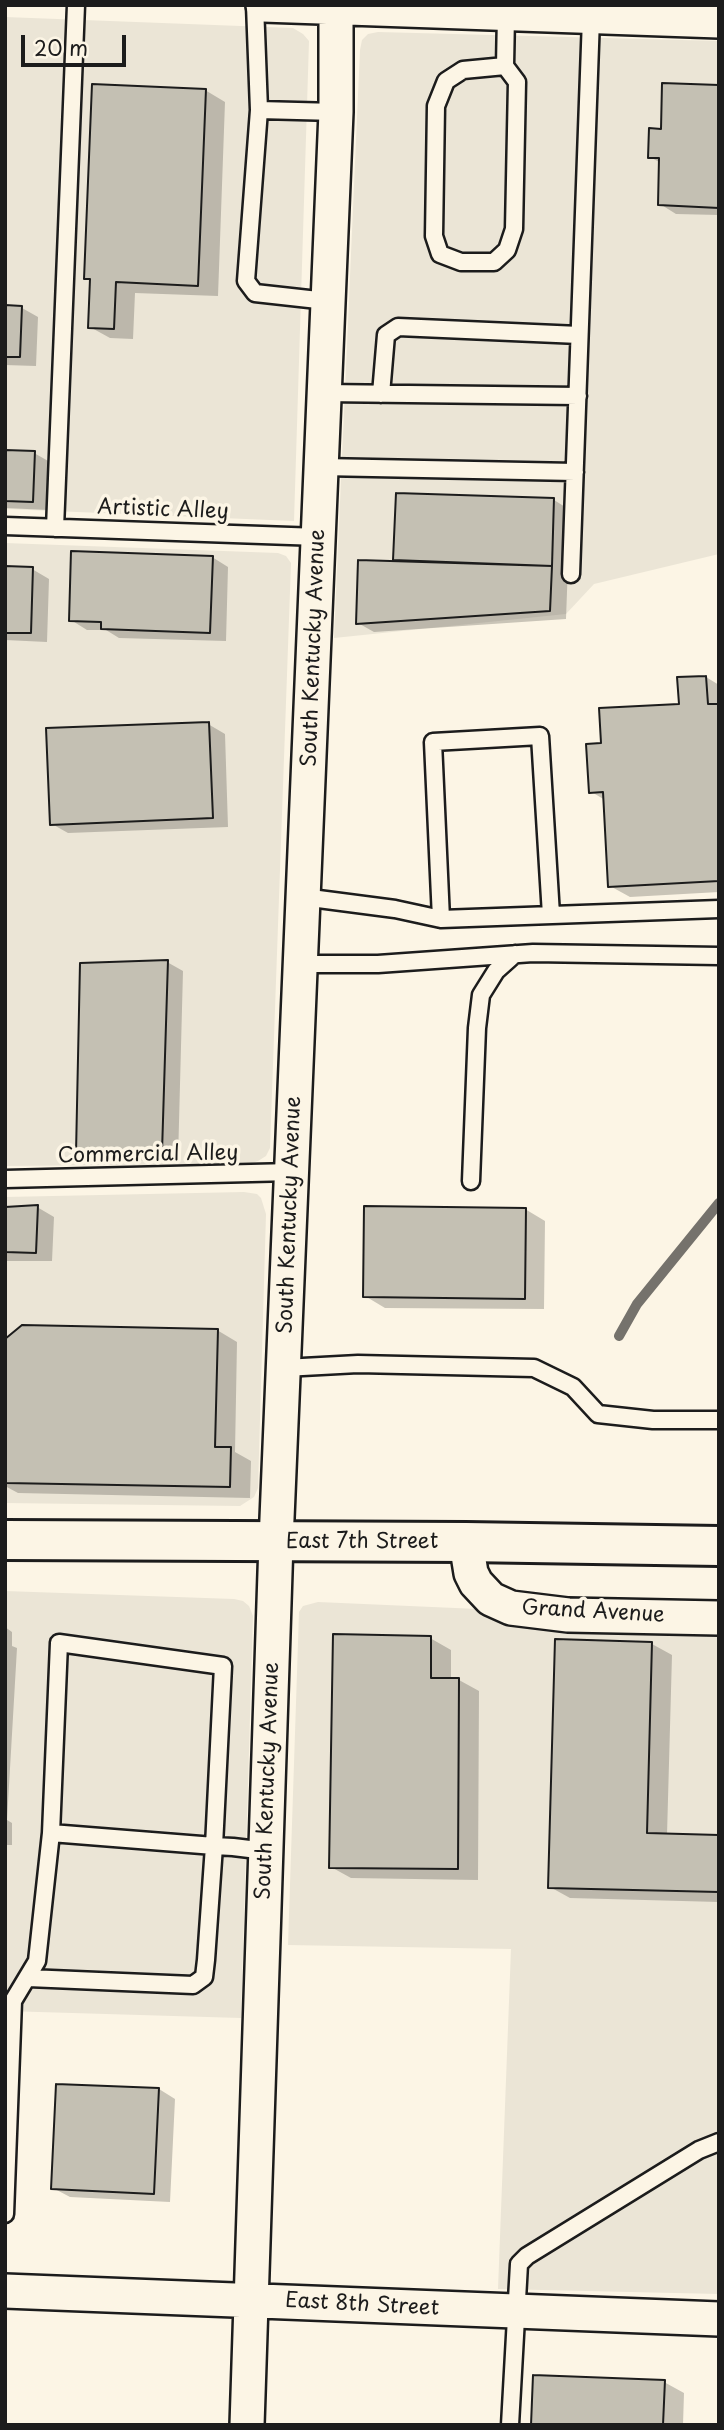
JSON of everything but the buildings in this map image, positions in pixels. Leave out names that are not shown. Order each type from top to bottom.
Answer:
[{"type":"main road","name":"East 7th Street","points":[[5,1540],[717,1546]]},
{"type":"street","points":[[263,5],[719,21]]},
{"type":"street","name":"South Kentucky Avenue","points":[[247,2425],[276,1542],[336,112],[336,7]]},
{"type":"street","name":"Grand Avenue","points":[[467,1542],[471,1573],[476,1583],[491,1599],[510,1608],[568,1615],[719,1618]]},
{"type":"street","name":"East 8th Street","points":[[5,2291],[719,2319]]},
{"type":"lane","points":[[55,528],[76,5]]},
{"type":"lane","points":[[255,5],[259,110],[246,281],[255,293],[327,301]]},
{"type":"lane","points":[[505,66],[463,70],[446,81],[436,106],[434,236],[440,254],[461,262],[494,262],[507,250],[514,229],[517,82],[505,66],[506,15]]},
{"type":"lane","points":[[571,574],[591,18]]},
{"type":"lane","points":[[259,110],[336,112]]},
{"type":"lane","points":[[381,394],[386,335],[398,327],[579,335]]},
{"type":"lane","points":[[324,393],[578,396]]},
{"type":"lane","points":[[322,467],[575,472]]},
{"type":"lane","name":"Artistic Alley","points":[[5,526],[319,537]]},
{"type":"lane","points":[[441,919],[433,742],[540,736],[551,915]]},
{"type":"lane","points":[[303,897],[395,909],[441,919],[719,909]]},
{"type":"lane","points":[[471,1181],[477,1028],[481,995],[496,971],[515,954]]},
{"type":"lane","points":[[301,964],[378,964],[515,954],[719,957]]},
{"type":"lane","name":"Commercial Alley","points":[[5,1179],[292,1172]]},
{"type":"lane","points":[[284,1368],[358,1364],[534,1368],[573,1387],[598,1413],[653,1420],[719,1420]]},
{"type":"lane","points":[[5,2214],[13,2001],[37,1961],[51,1833],[59,1643],[223,1665],[204,1977],[193,1985],[27,1978]]},
{"type":"lane","points":[[51,1833],[266,1851]]},
{"type":"lane","points":[[510,2425],[519,2264],[527,2256],[699,2150],[719,2142]]},
{"type":"shaded area","points":[[5,17],[293,28],[309,41],[294,521],[5,509]]},
{"type":"shaded area","points":[[378,32],[719,41],[719,554],[594,584],[566,614],[334,638],[360,50],[362,40],[368,34]]},
{"type":"shaded area","points":[[5,543],[278,553],[286,556],[291,563],[270,1148],[266,1156],[258,1161],[249,1164],[5,1166]]},
{"type":"shaded area","points":[[244,1192],[257,1194],[261,1198],[266,1214],[258,1488],[254,1497],[240,1506],[5,1503],[5,1197]]},
{"type":"shaded area","points":[[5,1591],[234,1599],[249,1606],[253,1616],[241,2018],[5,2011]]},
{"type":"shaded area","points":[[318,1602],[719,1624],[719,2294],[498,2289],[511,1949],[288,1945],[299,1612],[303,1606]]},
{"type":"waterway","points":[[619,1336],[637,1304],[719,1203]]}]
